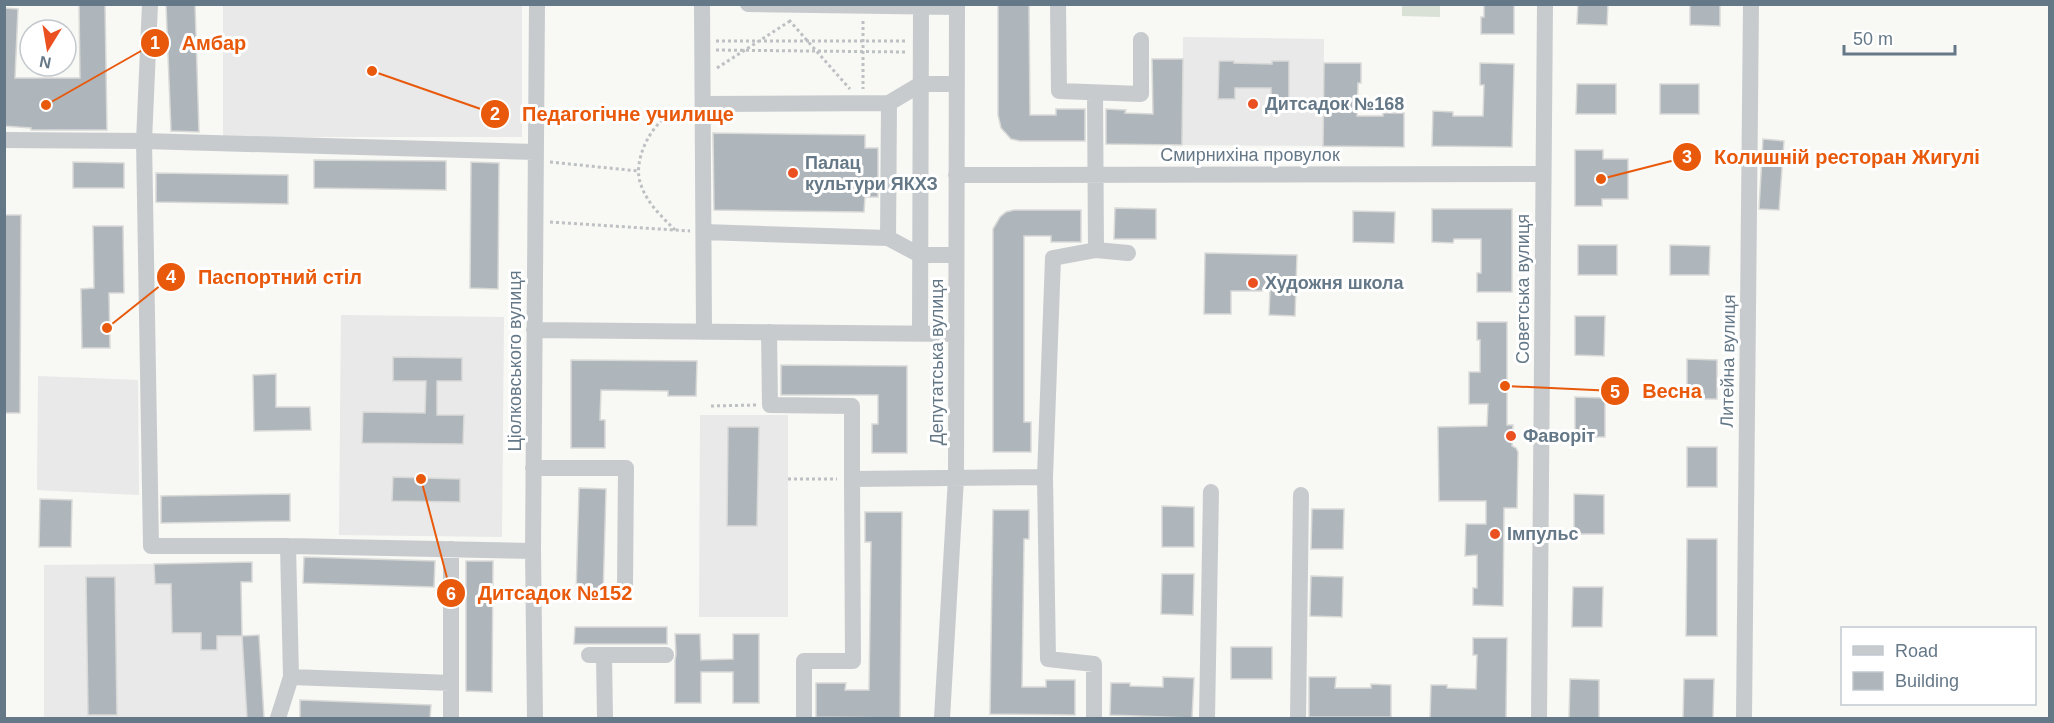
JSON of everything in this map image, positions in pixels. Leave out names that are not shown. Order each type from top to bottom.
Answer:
[{"type":"street","points":[[150,4],[144,141],[151,546],[533,551]]},
{"type":"street","name":"Ціолковського вулиця","points":[[535,718],[533,468],[537,4]]},
{"type":"street","points":[[702,4],[704,332]]},
{"type":"street","points":[[748,4],[957,6]]},
{"type":"street","points":[[1058,4],[1059,91],[1141,94],[1140,40]]},
{"type":"street","name":"Советська вулиця","points":[[1539,718],[1545,4]]},
{"type":"street","name":"Литейна вулиця","points":[[1744,718],[1751,4]]},
{"type":"street","name":"Депутатська вулиця","points":[[942,718],[956,478],[957,6]]},
{"type":"street","points":[[920,333],[921,7]]},
{"type":"street","points":[[703,104],[889,104],[921,84],[957,84]]},
{"type":"street","points":[[1095,93],[1096,250]]},
{"type":"street","points":[[888,238],[889,104]]},
{"type":"street","points":[[4,141],[144,141],[536,156]]},
{"type":"street","name":"Смирнихіна провулок","points":[[956,176],[1543,174]]},
{"type":"street","points":[[704,232],[888,238],[920,255],[956,255]]},
{"type":"street","points":[[1094,718],[1094,664],[1048,659],[1045,477],[1053,258],[1096,250],[1128,253]]},
{"type":"street","points":[[534,330],[956,334]]},
{"type":"street","points":[[770,332],[770,405],[852,406],[853,661],[804,661],[804,718]]},
{"type":"street","points":[[533,468],[626,468],[625,586]]},
{"type":"street","points":[[852,479],[1045,477]]},
{"type":"street","points":[[1207,718],[1211,492]]},
{"type":"street","points":[[1298,718],[1301,495]]},
{"type":"street","points":[[278,718],[291,677],[288,546]]},
{"type":"street","points":[[451,549],[451,718]]},
{"type":"street","points":[[605,718],[597,655],[666,655]]},
{"type":"street","points":[[291,677],[451,682]]},
{"type":"path","points":[[776,5],[863,104]]},
{"type":"path","points":[[862,6],[863,104]]},
{"type":"path","points":[[703,78],[790,21]]},
{"type":"path","points":[[702,45],[759,41],[863,41],[921,46]]},
{"type":"path","points":[[702,45],[745,50],[817,51],[863,51],[921,46]]},
{"type":"path","points":[[675,230],[650,203],[640,185],[638,171],[644,148],[654,128],[670,114],[703,104]]},
{"type":"path","points":[[536,156],[638,171]]},
{"type":"path","points":[[535,221],[704,232]]},
{"type":"path","points":[[711,406],[770,405]]},
{"type":"path","points":[[788,479],[852,479]]},
{"type":"shaded area","points":[[223,5],[522,5],[522,137],[223,137]]},
{"type":"shaded area","points":[[1402,5],[1440,5],[1440,17],[1402,16]]},
{"type":"shaded area","name":"Дитсадок №168","points":[[1183,37],[1324,39],[1323,146],[1182,145]]},
{"type":"shaded area","points":[[341,315],[504,317],[502,537],[339,535]]},
{"type":"shaded area","points":[[38,376],[138,380],[139,495],[37,490]]},
{"type":"shaded area","points":[[700,415],[788,415],[788,617],[699,617]]},
{"type":"shaded area","points":[[154,564],[155,584],[224,583],[225,636],[242,636],[247,718],[44,718],[44,565]]},
{"type":"building","points":[[79,4],[105,4],[107,130],[31,130],[31,128],[4,126],[4,8],[18,9],[15,78],[80,78]]},
{"type":"building","points":[[166,4],[195,4],[199,132],[171,131]]},
{"type":"building","points":[[998,4],[1029,4],[1030,115],[1056,115],[1056,109],[1085,109],[1085,141],[1020,141],[1011,139],[1001,128],[998,115]]},
{"type":"building","points":[[1484,4],[1514,4],[1514,34],[1481,34]]},
{"type":"building","points":[[1578,4],[1608,4],[1607,25],[1577,24]]},
{"type":"building","points":[[1690,4],[1720,4],[1720,26],[1690,25]]},
{"type":"building","points":[[1152,59],[1183,59],[1182,145],[1106,144],[1106,109],[1126,110],[1125,113],[1153,114]]},
{"type":"building","points":[[1219,61],[1272,64],[1272,61],[1289,61],[1289,99],[1271,99],[1271,88],[1235,88],[1235,99],[1218,99]]},
{"type":"building","points":[[1324,63],[1361,63],[1357,116],[1404,113],[1404,147],[1323,146]]},
{"type":"building","points":[[1480,63],[1514,64],[1512,147],[1432,146],[1433,111],[1453,112],[1453,116],[1483,116],[1484,85],[1480,85]]},
{"type":"building","points":[[1577,84],[1616,84],[1616,114],[1576,114]]},
{"type":"building","points":[[1660,84],[1699,84],[1699,114],[1660,114]]},
{"type":"building","name":"Палац культури ЯКХЗ","points":[[713,133],[865,135],[865,148],[878,148],[878,197],[865,197],[864,212],[714,210]]},
{"type":"building","points":[[1763,139],[1784,141],[1779,210],[1759,209]]},
{"type":"building","points":[[1575,150],[1603,150],[1603,159],[1628,159],[1628,199],[1602,199],[1602,206],[1575,206]]},
{"type":"building","points":[[314,160],[446,161],[446,190],[314,188]]},
{"type":"building","points":[[73,162],[124,163],[124,188],[73,188]]},
{"type":"building","points":[[471,162],[499,163],[498,289],[470,288]]},
{"type":"building","points":[[156,173],[288,175],[288,204],[156,202]]},
{"type":"building","points":[[1115,208],[1156,209],[1156,239],[1114,239]]},
{"type":"building","points":[[1432,209],[1512,209],[1512,292],[1477,292],[1477,273],[1481,273],[1481,239],[1454,239],[1453,243],[1432,242]]},
{"type":"building","points":[[1014,210],[1081,210],[1081,242],[1051,242],[1051,236],[1024,236],[1024,422],[1031,422],[1031,452],[993,452],[993,229],[1000,217]]},
{"type":"building","points":[[1353,211],[1395,212],[1394,243],[1353,242]]},
{"type":"building","points":[[4,215],[21,215],[20,413],[4,413]]},
{"type":"building","points":[[93,226],[123,226],[124,293],[109,293],[110,348],[82,348],[81,289],[94,288]]},
{"type":"building","points":[[1578,245],[1617,245],[1617,275],[1578,275]]},
{"type":"building","points":[[1670,245],[1710,246],[1709,275],[1670,275]]},
{"type":"building","points":[[1205,253],[1297,255],[1295,316],[1269,315],[1270,291],[1231,291],[1231,314],[1204,314]]},
{"type":"building","points":[[1575,316],[1605,316],[1604,356],[1575,355]]},
{"type":"building","points":[[1477,322],[1507,322],[1507,425],[1513,425],[1512,446],[1518,452],[1517,508],[1504,508],[1503,606],[1473,605],[1473,588],[1477,588],[1477,555],[1465,556],[1466,524],[1486,524],[1486,501],[1439,501],[1438,427],[1487,426],[1488,404],[1469,404],[1469,372],[1480,372],[1480,340],[1477,340]]},
{"type":"building","points":[[393,357],[462,358],[462,381],[437,381],[437,415],[464,415],[463,444],[362,443],[363,412],[425,413],[426,381],[393,381]]},
{"type":"building","points":[[1687,359],[1717,360],[1717,399],[1687,399]]},
{"type":"building","points":[[571,360],[697,361],[696,396],[668,396],[668,391],[601,390],[600,420],[605,420],[605,448],[571,448]]},
{"type":"building","points":[[781,365],[907,366],[907,453],[872,453],[872,424],[878,424],[878,395],[781,395]]},
{"type":"building","points":[[276,374],[276,407],[310,407],[311,430],[254,431],[253,375]]},
{"type":"building","points":[[1575,397],[1605,398],[1605,437],[1575,437]]},
{"type":"building","points":[[728,427],[759,427],[757,526],[727,526]]},
{"type":"building","points":[[1687,447],[1717,447],[1717,487],[1687,487]]},
{"type":"building","points":[[393,477],[460,479],[460,502],[392,501]]},
{"type":"building","points":[[579,488],[606,489],[603,597],[576,596]]},
{"type":"building","points":[[290,494],[290,521],[161,523],[161,496]]},
{"type":"building","points":[[1574,494],[1604,495],[1604,534],[1574,534]]},
{"type":"building","points":[[40,499],[72,500],[71,547],[39,547]]},
{"type":"building","points":[[1162,506],[1194,507],[1194,547],[1162,547]]},
{"type":"building","points":[[1312,509],[1344,509],[1343,549],[1311,549]]},
{"type":"building","points":[[993,510],[1029,510],[1029,539],[1024,539],[1022,687],[1046,687],[1046,680],[1075,680],[1075,715],[990,714]]},
{"type":"building","points":[[865,512],[902,512],[900,718],[816,717],[816,683],[846,683],[845,690],[869,690],[871,542],[865,542]]},
{"type":"building","points":[[1687,539],[1717,539],[1717,636],[1686,636]]},
{"type":"building","points":[[304,557],[435,561],[434,587],[303,583]]},
{"type":"building","points":[[466,561],[493,561],[492,692],[466,691]]},
{"type":"building","points":[[252,562],[252,582],[241,582],[242,636],[217,636],[217,650],[201,650],[201,633],[172,633],[171,584],[155,584],[154,564]]},
{"type":"building","points":[[1162,574],[1194,574],[1193,615],[1161,614]]},
{"type":"building","points":[[1311,576],[1343,577],[1342,617],[1310,616]]},
{"type":"building","points":[[86,577],[115,577],[117,715],[88,715]]},
{"type":"building","points":[[1573,587],[1603,587],[1602,627],[1572,627]]},
{"type":"building","points":[[575,627],[667,627],[667,644],[574,644]]},
{"type":"building","points":[[675,634],[700,634],[701,660],[733,659],[733,634],[759,634],[759,703],[733,703],[733,672],[701,672],[701,703],[675,703]]},
{"type":"building","points":[[259,635],[264,718],[247,718],[242,636]]},
{"type":"building","points":[[1473,638],[1507,638],[1506,718],[1430,718],[1431,685],[1476,689],[1477,655],[1473,655]]},
{"type":"building","points":[[1231,647],[1272,647],[1272,679],[1231,679]]},
{"type":"building","points":[[1163,677],[1194,678],[1192,718],[1110,715],[1111,683],[1163,687]]},
{"type":"building","points":[[1309,677],[1336,677],[1335,688],[1371,688],[1371,684],[1391,685],[1391,717],[1309,717]]},
{"type":"building","points":[[1570,679],[1599,680],[1599,718],[1569,718]]},
{"type":"building","points":[[1684,679],[1714,679],[1713,718],[1683,718]]},
{"type":"building","points":[[300,700],[431,705],[430,718],[300,718]]},
{"type":"place","name":"Педагогічне училище","points":[[372,71]]},
{"type":"place","name":"Дитсадок №168","points":[[1253,104]]},
{"type":"place","name":"Амбар","points":[[46,105]]},
{"type":"place","name":"Палац культури ЯКХЗ","points":[[793,173]]},
{"type":"place","name":"Колишній ресторан Жигулі","points":[[1601,179]]},
{"type":"place","name":"Художня школа","points":[[1253,283]]},
{"type":"place","name":"Паспортний стіл","points":[[107,328]]},
{"type":"place","name":"Весна","points":[[1505,386]]},
{"type":"place","name":"Фаворіт","points":[[1511,436]]},
{"type":"place","name":"Дитсадок №152","points":[[421,479]]},
{"type":"place","name":"Імпульс","points":[[1495,534]]}]
